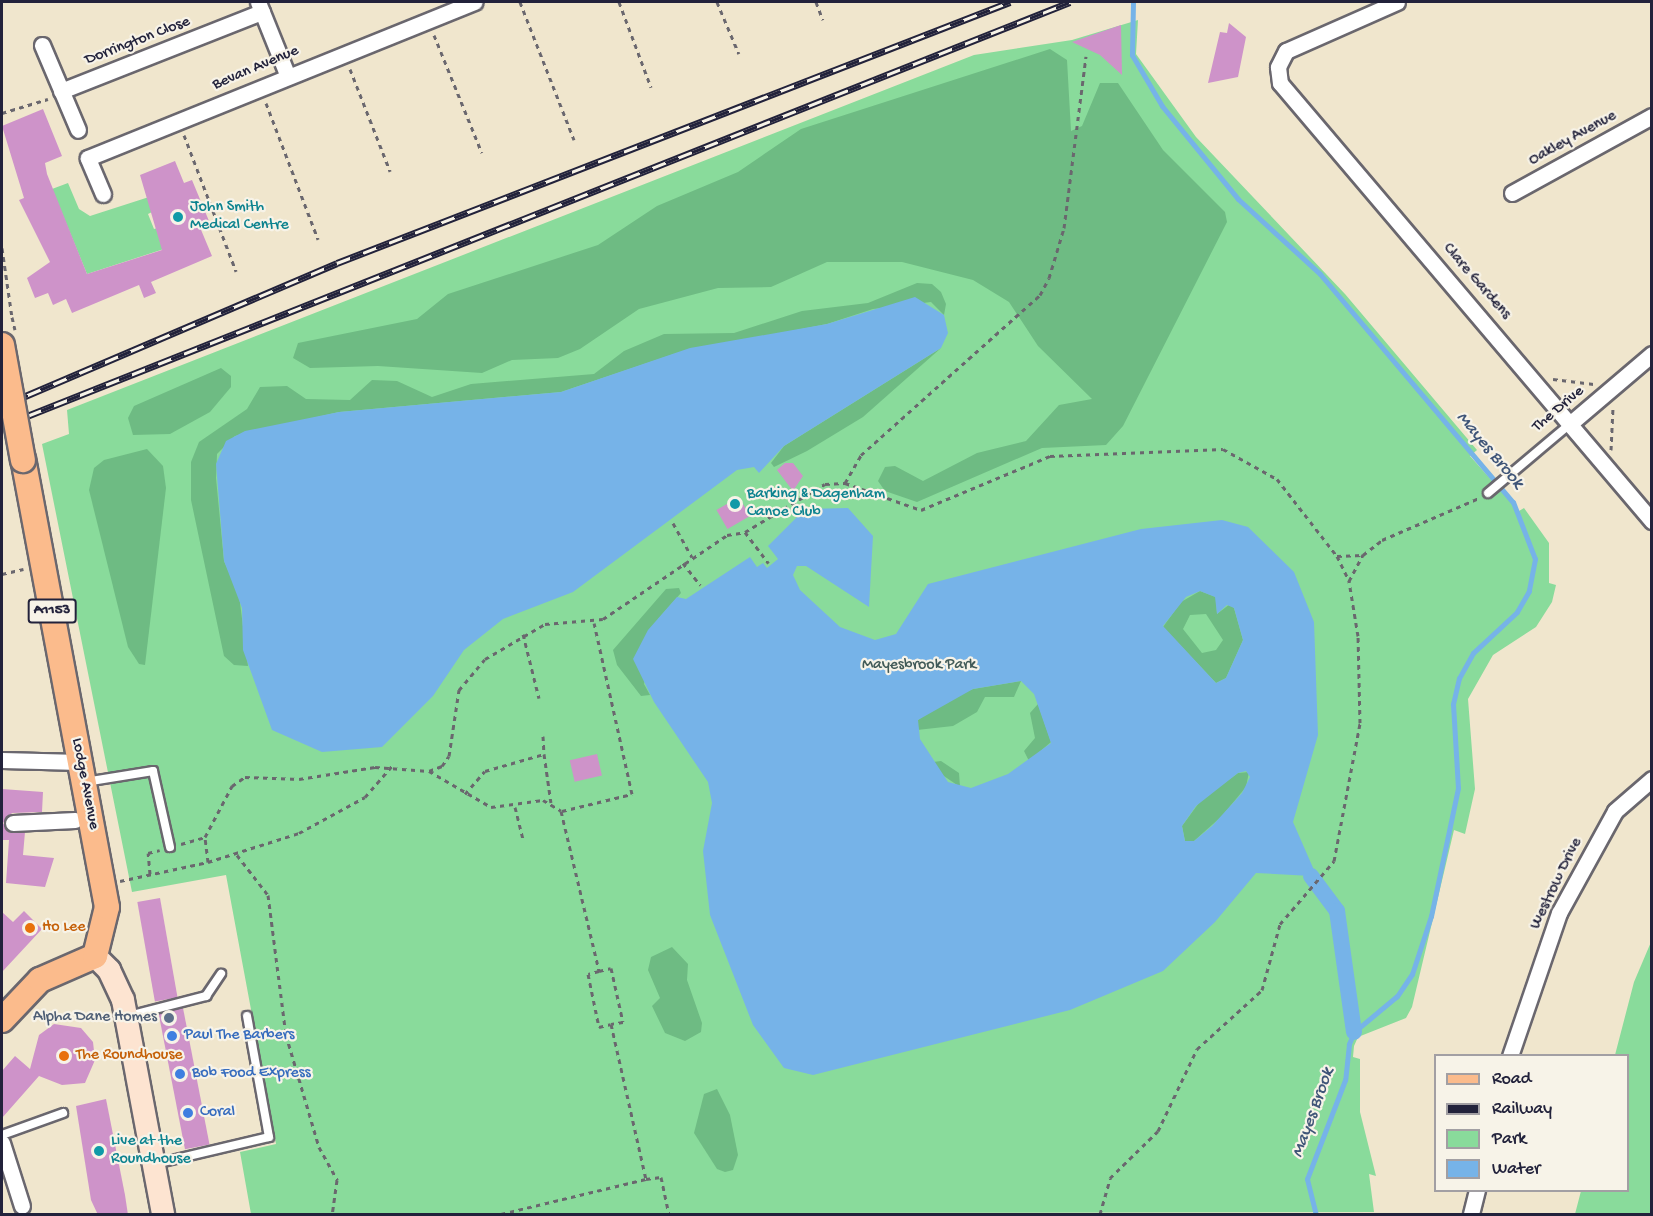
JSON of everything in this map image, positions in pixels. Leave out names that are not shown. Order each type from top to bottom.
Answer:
[{"type":"main road","name":"Lodge Avenue","points":[[2,345],[107,907],[95,956]]},
{"type":"main road","points":[[2,1020],[40,980],[95,956]]},
{"type":"street","name":"Bevan Avenue","points":[[103,194],[88,158],[287,74],[475,2]]},
{"type":"street","name":"Clare Gardens","points":[[1397,2],[1286,51],[1278,67],[1280,83],[1543,387],[1652,521]]},
{"type":"street","points":[[260,7],[287,74]]},
{"type":"street","name":"Dorrington Close","points":[[61,91],[260,7]]},
{"type":"street","points":[[42,45],[78,130]]},
{"type":"street","name":"Oakley Avenue","points":[[1512,193],[1652,116]]},
{"type":"street","name":"The Drive","points":[[1572,422],[1652,354]]},
{"type":"street","points":[[2,760],[82,772]]},
{"type":"street","name":"Westrow Drive","points":[[1511,1054],[1560,913],[1615,811],[1652,779]]},
{"type":"street","points":[[13,822],[75,820]]},
{"type":"street","points":[[95,956],[109,970],[126,1017],[163,1215]]},
{"type":"street","points":[[2,1143],[22,1206]]},
{"type":"street","points":[[1471,1215],[1477,1192]]},
{"type":"lane","name":"The Drive","points":[[1488,493],[1572,422]]},
{"type":"lane","points":[[82,772],[153,771],[170,847]]},
{"type":"lane","points":[[126,1017],[201,999],[213,992],[221,974]]},
{"type":"lane","points":[[154,1165],[269,1137],[246,1016]]},
{"type":"lane","points":[[2,1135],[63,1113]]},
{"type":"path","points":[[520,2],[574,140]]},
{"type":"path","points":[[619,2],[651,87]]},
{"type":"path","points":[[717,2],[739,54]]},
{"type":"path","points":[[816,2],[823,20]]},
{"type":"path","points":[[428,20],[482,153]]},
{"type":"path","points":[[343,52],[390,171]]},
{"type":"path","points":[[845,483],[861,455],[1040,295],[1049,278],[1064,228],[1086,56]]},
{"type":"path","points":[[259,87],[318,239]]},
{"type":"path","points":[[178,121],[236,271]]},
{"type":"path","points":[[2,248],[12,317]]},
{"type":"path","points":[[1543,387],[1551,379],[1596,384],[1605,394]]},
{"type":"path","points":[[1604,461],[1611,452],[1613,406],[1621,400]]},
{"type":"path","points":[[429,771],[449,756],[465,678],[523,634],[545,624],[594,623],[727,535],[745,532],[814,488],[845,483],[921,510],[1050,456],[1223,449],[1277,479],[1337,556],[1349,581],[1358,636],[1360,723],[1330,867],[1302,896],[1280,924],[1262,990],[1197,1049],[1158,1131],[1110,1178],[1100,1215]]},
{"type":"path","points":[[1349,581],[1363,555],[1382,540],[1488,493]]},
{"type":"path","points":[[673,523],[692,557]]},
{"type":"path","points":[[745,532],[768,563]]},
{"type":"path","points":[[1337,556],[1363,555]]},
{"type":"path","points":[[683,562],[700,585]]},
{"type":"path","points":[[2,574],[21,569]]},
{"type":"path","points":[[561,811],[632,794],[594,623]]},
{"type":"path","points":[[523,634],[539,698]]},
{"type":"path","points":[[543,736],[551,803],[561,811],[599,971]]},
{"type":"path","points":[[465,794],[485,771],[544,754]]},
{"type":"path","points":[[208,862],[205,837],[232,786],[245,777],[299,779],[392,766],[429,771],[465,794],[497,808],[551,803]]},
{"type":"path","points":[[107,907],[123,901],[119,881],[237,855],[299,833],[365,797],[392,766]]},
{"type":"path","points":[[515,806],[523,840]]},
{"type":"path","points":[[150,874],[148,853],[205,837]]},
{"type":"path","points":[[237,855],[268,895],[286,1035],[319,1147],[337,1180],[332,1215]]},
{"type":"path","points":[[611,969],[622,1022],[599,1027],[588,974],[599,971],[611,969]]},
{"type":"path","points":[[611,1024],[646,1179]]},
{"type":"path","points":[[501,1215],[661,1177],[669,1215]]},
{"type":"green space","name":"Mayesbrook Park","points":[[1138,20],[1136,54],[1196,137],[1345,294],[1477,450],[1470,456],[1519,511],[1524,508],[1549,543],[1549,583],[1556,585],[1552,602],[1536,627],[1493,655],[1468,699],[1475,789],[1465,834],[1454,830],[1412,1007],[1406,1018],[1358,1037],[1354,1046],[1353,1057],[1360,1059],[1360,1112],[1376,1176],[1369,1174],[1374,1212],[251,1214],[240,1152],[276,1144],[226,875],[132,892],[42,444],[69,434],[67,410],[974,55],[1072,40]]},
{"type":"green space","points":[[1050,49],[1067,60],[1071,131],[1082,126],[1100,83],[1118,83],[1163,150],[1225,212],[1227,222],[1123,426],[1106,445],[1042,448],[917,502],[885,491],[878,481],[885,467],[895,466],[923,481],[977,453],[1026,441],[1059,405],[1092,399],[1038,346],[1009,302],[973,280],[902,262],[827,262],[771,287],[718,288],[639,309],[580,349],[558,358],[512,360],[482,373],[378,366],[310,368],[293,358],[298,343],[417,319],[448,294],[598,245],[657,206],[738,172],[801,129]]},
{"type":"green space","points":[[68,183],[79,209],[90,216],[149,197],[154,211],[148,214],[154,229],[161,227],[167,248],[87,274],[52,189]]},
{"type":"green space","points":[[917,283],[932,284],[941,292],[946,304],[944,315],[931,302],[873,309],[827,324],[674,354],[561,392],[339,412],[235,436],[217,454],[216,478],[224,561],[239,595],[248,666],[234,665],[224,656],[191,500],[191,462],[199,442],[247,409],[260,387],[287,386],[306,399],[350,400],[372,380],[397,381],[432,397],[471,384],[594,374],[624,351],[664,334],[734,333],[802,311],[868,303]]},
{"type":"green space","points":[[941,348],[863,417],[807,451],[774,467],[771,463],[784,446]]},
{"type":"green space","points":[[221,368],[231,376],[231,387],[210,412],[170,434],[133,435],[128,418],[134,406]]},
{"type":"green space","points":[[147,449],[163,466],[166,488],[145,665],[139,664],[128,647],[89,490],[94,468],[104,460]]},
{"type":"green space","points":[[679,588],[681,593],[658,619],[644,684],[650,695],[641,696],[617,665],[613,650],[666,589]]},
{"type":"green space","points":[[1200,591],[1216,597],[1217,614],[1230,604],[1234,608],[1243,640],[1226,678],[1216,683],[1163,627],[1181,602]],"holes":[[[1206,614],[1223,640],[1216,650],[1202,653],[1183,629],[1190,615]]]},
{"type":"green space","points":[[1021,681],[1014,697],[985,697],[977,712],[953,726],[917,730],[918,720],[941,703],[973,689]]},
{"type":"green space","points":[[1038,704],[1051,742],[1029,761],[1024,751],[1035,738],[1030,713]]},
{"type":"green space","points":[[941,761],[959,773],[960,787],[938,772],[933,762]]},
{"type":"green space","points":[[1249,772],[1246,787],[1222,816],[1194,841],[1185,841],[1182,826],[1201,800],[1238,773]]},
{"type":"green space","points":[[1651,942],[1651,1214],[1575,1214],[1581,1192],[1629,1192],[1629,1054],[1615,1054],[1634,982]]},
{"type":"green space","points":[[672,947],[688,964],[687,980],[702,1023],[701,1032],[685,1041],[665,1033],[652,1006],[660,998],[648,970],[651,957]]},
{"type":"green space","points":[[717,1089],[730,1115],[738,1155],[733,1170],[725,1172],[717,1169],[694,1133],[704,1094]]},
{"type":"water","points":[[915,297],[944,315],[948,333],[941,348],[784,446],[759,473],[754,467],[737,470],[573,592],[503,619],[464,650],[433,696],[382,747],[322,752],[272,730],[243,650],[242,608],[224,561],[216,464],[226,441],[245,431],[339,412],[561,392],[690,348],[827,324]]},
{"type":"water","points":[[848,508],[873,536],[869,607],[806,566],[797,566],[793,575],[800,590],[840,627],[875,640],[896,634],[928,584],[1141,529],[1222,520],[1248,527],[1294,572],[1314,622],[1318,735],[1293,822],[1314,870],[1311,876],[1256,873],[1215,922],[1163,971],[1070,1010],[813,1075],[784,1068],[753,1025],[710,915],[703,851],[712,803],[708,782],[654,702],[633,659],[648,630],[677,597],[686,599],[750,557],[757,567],[763,563],[767,568],[778,559],[768,546],[805,509]],"holes":[[[1200,591],[1215,597],[1217,614],[1227,605],[1234,608],[1243,640],[1226,678],[1216,683],[1163,626],[1186,597]],[[1021,681],[1034,694],[1051,743],[1008,774],[971,788],[948,782],[920,739],[918,720],[973,689]],[[1246,771],[1250,777],[1242,793],[1212,826],[1194,841],[1185,841],[1182,826],[1196,806],[1238,773]]]},
{"type":"building","points":[[1229,23],[1246,37],[1238,77],[1208,83],[1220,32],[1227,33]]},
{"type":"building","points":[[1121,25],[1122,75],[1100,55],[1072,42]]},
{"type":"building","points":[[43,109],[62,156],[45,163],[47,174],[87,274],[162,250],[140,175],[175,161],[184,183],[192,180],[209,221],[199,225],[212,256],[151,282],[156,293],[144,298],[139,285],[72,313],[66,299],[53,305],[48,293],[35,298],[27,278],[50,262],[19,200],[24,198],[2,126]]},
{"type":"building","points":[[785,463],[793,463],[803,476],[793,491],[777,470]]},
{"type":"building","name":"Barking & Dagenham Canoe Club","points":[[739,497],[750,516],[727,529],[716,510]]},
{"type":"building","points":[[597,754],[602,775],[575,782],[570,760]]},
{"type":"building","points":[[2,789],[43,792],[42,812],[12,813],[3,823],[9,832],[25,832],[23,855],[54,858],[45,887],[6,883],[9,840],[2,840]]},
{"type":"building","points":[[160,898],[178,997],[155,1001],[137,902]]},
{"type":"building","points":[[24,911],[42,929],[2,972],[2,912],[13,922]]},
{"type":"building","points":[[183,1008],[210,1144],[185,1149],[158,1013]]},
{"type":"building","name":"The Roundhouse","points":[[54,1024],[81,1028],[93,1042],[95,1060],[85,1083],[62,1085],[39,1076],[2,1118],[2,1071],[15,1056],[30,1069],[39,1035]]},
{"type":"building","name":"Live at the Roundhouse","points":[[106,1099],[128,1215],[98,1215],[91,1200],[76,1106]]},
{"type":"waterway","name":"Mayes Brook","points":[[1133,2],[1132,55],[1162,106],[1238,199],[1320,274],[1513,502],[1535,559],[1529,591],[1517,612],[1473,653],[1459,678],[1453,704],[1458,788],[1431,916],[1412,974],[1397,996],[1354,1032],[1349,1044],[1345,1080],[1307,1179],[1316,1214]]},
{"type":"waterway","points":[[1311,876],[1337,911],[1354,1032]]},
{"type":"railway","points":[[2,406],[337,263],[1010,2]]},
{"type":"railway","points":[[2,426],[1070,2]]},
{"type":"place","name":"John Smith Medical Centre","points":[[178,217]]},
{"type":"place","name":"Barking & Dagenham Canoe Club","points":[[735,504]]},
{"type":"place","name":"Ho Lee","points":[[30,928]]},
{"type":"place","name":"Alpha Dane Homes","points":[[169,1018]]},
{"type":"place","name":"Paul The Barbers","points":[[172,1036]]},
{"type":"place","name":"The Roundhouse","points":[[64,1056]]},
{"type":"place","name":"Bob Food Express","points":[[180,1074]]},
{"type":"place","name":"Coral","points":[[188,1113]]},
{"type":"place","name":"Live at the Roundhouse","points":[[99,1151]]}]
